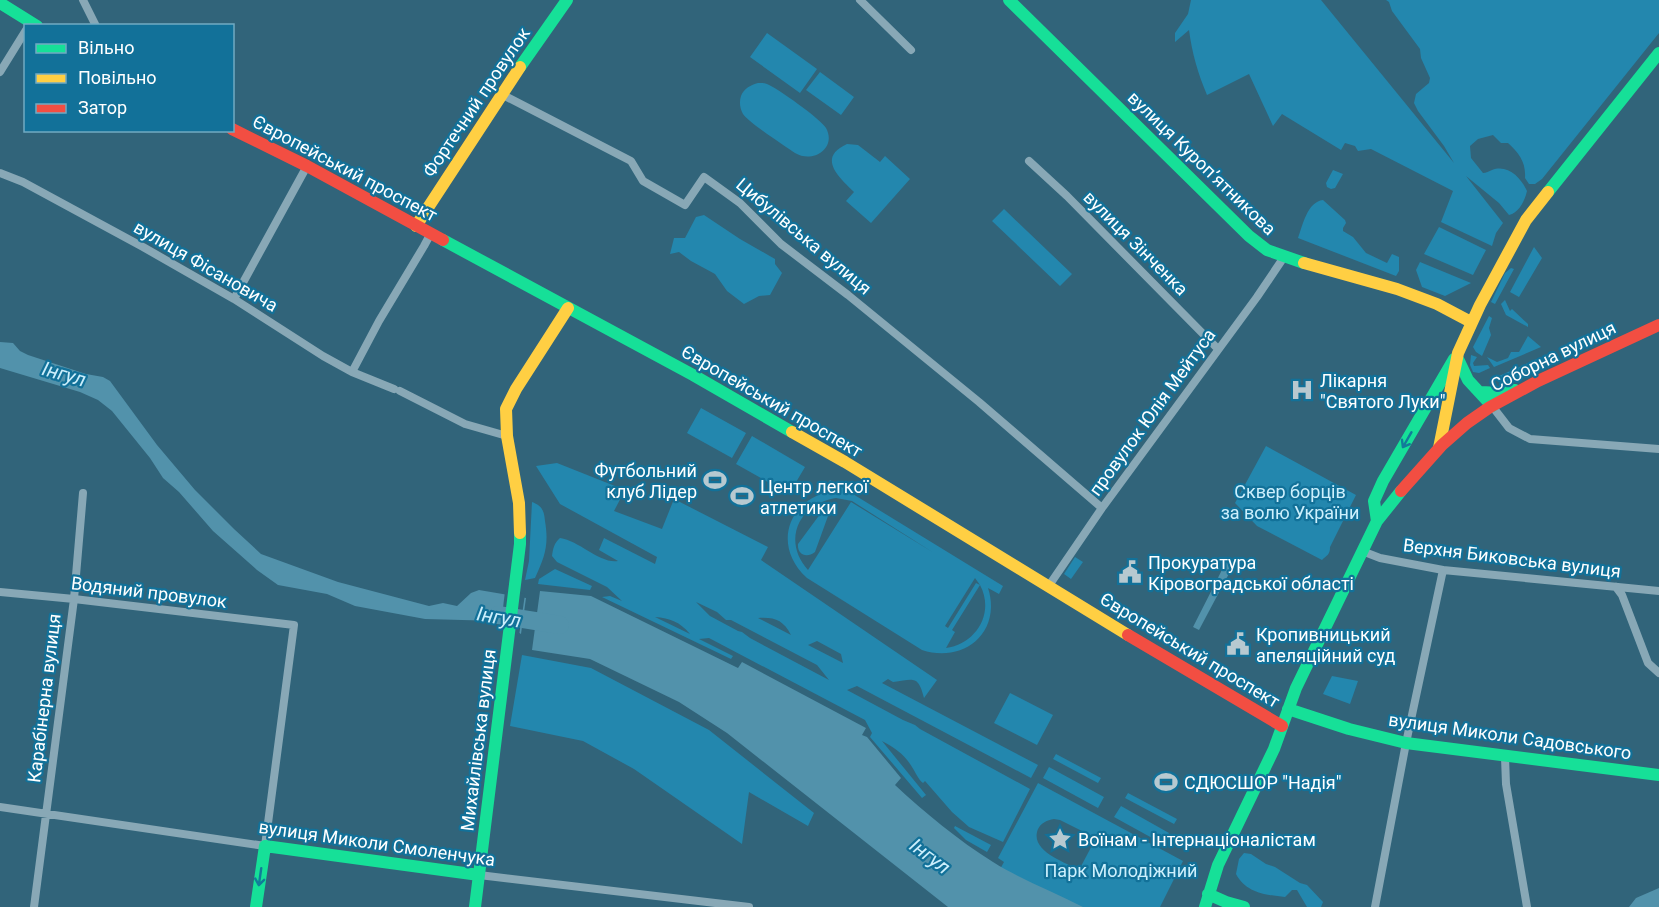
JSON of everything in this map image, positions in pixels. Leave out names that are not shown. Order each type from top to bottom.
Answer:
[{"type":"main road","name":"Фортечний провулок","points":[[416,226],[501,94],[567,0]]},
{"type":"main road","name":"вулиця Куропʼятникова","points":[[1009,0],[1249,236],[1267,250],[1284,257],[1397,289],[1437,304],[1471,322]]},
{"type":"main road","points":[[0,3],[28,24]]},
{"type":"main road","points":[[1377,521],[1374,501],[1383,481],[1458,353],[1471,322],[1526,220],[1659,52]]},
{"type":"main road","name":"Європейський проспект","points":[[234,130],[307,166],[693,375],[845,462],[1048,587],[1282,726]]},
{"type":"main road","name":"Михайлівська вулиця","points":[[475,907],[516,581],[520,524],[519,503],[507,436],[506,409],[568,308]]},
{"type":"main road","name":"Соборна вулиця","points":[[1206,901],[1218,865],[1273,750],[1310,658],[1377,521],[1395,496],[1439,448],[1467,423],[1492,406],[1522,388],[1659,325]]},
{"type":"main road","points":[[1458,353],[1462,373],[1492,406]]},
{"type":"main road","points":[[1439,448],[1458,353]]},
{"type":"main road","points":[[1481,392],[1500,393],[1522,388]]},
{"type":"main road","name":"вулиця Миколи Садовського","points":[[1288,709],[1348,729],[1406,743],[1659,775]]},
{"type":"main road","points":[[256,907],[265,846]]},
{"type":"main road","name":"вулиця Миколи Смоленчука","points":[[265,846],[479,874]]},
{"type":"main road","points":[[1206,901],[1244,907]]},
{"type":"street","points":[[83,0],[95,24]]},
{"type":"street","points":[[860,0],[911,50]]},
{"type":"street","points":[[0,72],[24,36]]},
{"type":"street","name":"Цибулівська вулиця","points":[[501,94],[631,161],[643,181],[685,205],[704,177],[740,203],[781,244],[925,358],[1102,508]]},
{"type":"street","name":"вулиця Зінченка","points":[[1029,161],[1067,196],[1218,349]]},
{"type":"street","points":[[234,299],[307,166]]},
{"type":"street","name":"вулиця Фісановича","points":[[0,173],[23,182],[143,247],[234,299],[352,372],[397,390],[465,424],[507,436]]},
{"type":"street","points":[[352,372],[431,233]]},
{"type":"street","name":"провулок Юлія Мейтуса","points":[[1048,587],[1102,508],[1284,257]]},
{"type":"street","points":[[1492,406],[1509,428],[1530,439],[1659,450]]},
{"type":"street","name":"Карабінерна вулиця","points":[[34,907],[74,599],[83,493]]},
{"type":"street","name":"Верхня Биковська вулиця","points":[[1362,551],[1380,558],[1443,570],[1659,591]]},
{"type":"street","points":[[1375,907],[1406,743],[1443,570]]},
{"type":"street","points":[[1616,587],[1622,595],[1648,663],[1659,673]]},
{"type":"street","name":"Водяний провулок","points":[[0,592],[294,625],[265,846]]},
{"type":"street","points":[[1506,757],[1506,784],[1527,907]]},
{"type":"street","name":"вулиця Миколи Смоленчука","points":[[0,807],[265,846]]},
{"type":"street","name":"вулиця Миколи Смоленчука","points":[[479,874],[705,904],[749,907]]},
{"type":"green space","points":[[1191,0],[1321,0],[1454,163],[1414,103],[1416,94],[1429,83],[1430,78],[1421,58],[1420,49],[1386,0],[1659,0],[1659,33],[1542,179],[1535,184],[1529,184],[1525,178],[1521,158],[1508,143],[1501,143],[1493,135],[1478,139],[1470,146],[1471,158],[1483,173],[1498,169],[1509,171],[1518,177],[1527,191],[1519,209],[1509,215],[1499,203],[1466,176],[1503,223],[1496,233],[1492,246],[1441,222],[1453,191],[1371,149],[1358,151],[1355,146],[1345,143],[1341,150],[1282,114],[1273,126],[1249,74],[1207,95],[1196,63],[1189,30],[1175,42],[1175,33],[1188,14]]},
{"type":"green space","points":[[767,33],[817,69],[800,93],[750,57]]},
{"type":"green space","points":[[820,72],[854,97],[841,115],[806,90]]},
{"type":"green space","points":[[758,83],[767,84],[779,91],[823,124],[829,135],[826,148],[816,155],[802,156],[746,118],[741,108],[741,96],[748,87]]},
{"type":"green space","points":[[847,144],[858,145],[880,162],[885,156],[910,179],[871,223],[846,201],[854,192],[837,174],[832,162],[833,155]]},
{"type":"green space","points":[[1333,170],[1343,174],[1335,188],[1331,189],[1326,183]]},
{"type":"green space","points":[[1323,200],[1345,220],[1343,231],[1353,237],[1366,253],[1387,263],[1392,254],[1399,257],[1399,271],[1396,276],[1298,238],[1309,209]]},
{"type":"green space","points":[[1004,209],[1072,274],[1060,286],[992,221]]},
{"type":"green space","points":[[704,215],[775,259],[775,264],[782,273],[770,295],[759,296],[744,304],[727,291],[715,274],[679,252],[670,254],[674,238],[685,238],[696,217]]},
{"type":"green space","points":[[1439,227],[1486,250],[1473,275],[1424,254]]},
{"type":"green space","points":[[1534,247],[1542,258],[1519,297],[1510,292]]},
{"type":"green space","points":[[1420,262],[1471,283],[1445,296],[1422,287],[1416,270]]},
{"type":"green space","points":[[1511,268],[1514,269],[1495,304],[1491,302],[1505,273]]},
{"type":"green space","points":[[1505,300],[1510,311],[1512,309],[1528,324],[1528,327],[1506,315],[1501,304]]},
{"type":"green space","points":[[1489,316],[1492,318],[1489,328],[1491,335],[1482,356],[1473,347]]},
{"type":"green space","points":[[1528,336],[1541,347],[1494,367],[1487,357],[1497,362],[1508,358],[1511,352],[1519,352]]},
{"type":"green space","points":[[1471,355],[1477,357],[1473,363],[1474,366],[1488,365],[1490,368],[1479,373],[1473,372],[1470,365]]},
{"type":"green space","points":[[1537,359],[1540,366],[1503,383],[1499,376]]},
{"type":"green space","points":[[701,408],[746,433],[732,458],[687,433]]},
{"type":"green space","points":[[752,436],[805,467],[789,494],[736,464]]},
{"type":"green space","name":"Сквер борців за волю України","points":[[1266,446],[1356,495],[1329,553],[1322,560],[1257,526],[1235,503]]},
{"type":"green space","points":[[557,463],[625,490],[614,511],[662,529],[674,499],[768,547],[761,560],[937,680],[924,698],[919,685],[914,680],[893,682],[888,679],[882,683],[1038,765],[1031,778],[857,686],[847,690],[1030,789],[1003,842],[969,827],[952,812],[925,781],[923,783],[921,781],[903,755],[882,741],[926,795],[922,798],[870,737],[872,733],[865,720],[709,638],[699,639],[733,656],[731,659],[602,597],[610,596],[622,601],[607,587],[557,562],[552,556],[555,544],[560,538],[611,561],[618,561],[599,550],[604,538],[655,564],[657,557],[560,504],[536,466]],"holes":[[[696,602],[717,612],[726,620],[731,620],[817,665],[829,680],[710,616]],[[655,617],[674,621],[690,634]],[[758,618],[778,620],[791,635]],[[817,641],[841,654],[843,663],[808,645]]]},
{"type":"green space","points":[[830,480],[1003,586],[999,594],[988,588],[991,604],[989,620],[977,640],[958,651],[934,653],[922,650],[807,578],[796,566],[790,553],[789,527],[794,515],[803,505],[830,491],[825,487]],"holes":[[[836,498],[852,501],[934,553],[851,502],[808,570],[800,559],[796,547],[795,536],[798,525],[812,508]],[[975,578],[980,585],[976,583],[948,628],[945,626]],[[980,585],[984,596],[984,616],[980,626],[966,640],[946,648],[955,632],[952,630]]]},
{"type":"green space","points":[[532,502],[540,507],[545,517],[546,544],[544,557],[535,578],[525,580],[529,561]]},
{"type":"green space","points":[[829,502],[832,505],[815,552],[808,555],[801,553],[798,544]]},
{"type":"green space","points":[[1075,557],[1083,562],[1071,579],[1064,574]]},
{"type":"green space","points":[[555,569],[592,586],[590,590],[538,584],[539,579]]},
{"type":"green space","points":[[522,655],[591,668],[709,730],[814,813],[808,826],[749,792],[742,844],[634,769],[583,741],[510,726]]},
{"type":"green space","points":[[1332,676],[1358,681],[1350,704],[1323,694]]},
{"type":"green space","points":[[1010,693],[1053,715],[1037,745],[994,723]]},
{"type":"green space","points":[[1056,754],[1101,778],[1098,783],[1053,759]]},
{"type":"green space","points":[[1049,767],[1104,797],[1098,808],[1043,778]]},
{"type":"green space","name":"Парк Молодіжний","points":[[1038,783],[1183,861],[1160,907],[1070,907],[999,871],[1004,862],[998,858]],"holes":[[[1051,819],[1060,820],[1096,838],[1079,870],[1050,855],[1039,844],[1037,837],[1041,825]]]},
{"type":"green space","points":[[1128,793],[1177,819],[1174,824],[1125,798]]},
{"type":"green space","points":[[1121,806],[1169,833],[1163,844],[1114,817]]},
{"type":"green space","points":[[955,826],[991,845],[987,852],[966,840],[954,828]]},
{"type":"green space","points":[[1244,853],[1251,854],[1307,885],[1323,902],[1321,907],[1307,907],[1297,890],[1292,890],[1285,897],[1264,894],[1245,885],[1236,874],[1239,859]]},
{"type":"water","points":[[0,342],[13,343],[20,351],[28,355],[110,381],[157,445],[195,490],[261,554],[338,582],[429,606],[443,603],[457,606],[471,593],[479,590],[526,598],[521,634],[499,621],[425,619],[355,606],[327,594],[278,585],[257,570],[213,531],[179,492],[163,478],[112,411],[98,400],[80,392],[0,368]]},
{"type":"water","points":[[1226,562],[1233,566],[1199,630],[1193,627]]},
{"type":"water","points":[[540,591],[591,596],[738,668],[742,662],[866,728],[862,735],[867,737],[901,778],[895,785],[930,816],[967,845],[1003,868],[1083,907],[948,907],[727,733],[679,702],[590,659],[532,650]]},
{"type":"water","points":[[1659,888],[1659,907],[1629,907],[1636,898]]},
{"type":"pier","points":[[505,591],[525,594],[519,636],[501,625]]},
{"type":"waterway","name":"Інгул","points":[[498,615],[560,625]]},
{"type":"traffic: fast","points":[[520,67],[567,0]]},
{"type":"traffic: fast","points":[[1009,0],[1249,236],[1267,250],[1304,263]]},
{"type":"traffic: fast","points":[[0,3],[34,24]]},
{"type":"traffic: fast","points":[[1548,192],[1659,53]]},
{"type":"traffic: fast","points":[[443,240],[693,375],[792,432]]},
{"type":"traffic: fast","points":[[1377,521],[1374,501],[1383,481],[1454,359]]},
{"type":"traffic: fast","points":[[1459,361],[1468,380],[1492,406]]},
{"type":"traffic: fast","points":[[1481,392],[1500,393],[1515,390]]},
{"type":"traffic: fast","points":[[1205,907],[1218,865],[1274,749],[1296,688],[1377,521],[1401,491]]},
{"type":"traffic: fast","points":[[475,907],[520,533]]},
{"type":"traffic: fast","points":[[1288,709],[1349,729],[1406,743],[1659,775]]},
{"type":"traffic: fast","points":[[256,907],[265,846],[479,875]]},
{"type":"traffic: fast","points":[[1208,894],[1244,907]]},
{"type":"traffic: slow","points":[[416,226],[520,67]]},
{"type":"traffic: slow","points":[[1439,448],[1458,353],[1480,305],[1526,220],[1548,192]]},
{"type":"traffic: slow","points":[[1304,263],[1397,289],[1437,304],[1471,322]]},
{"type":"traffic: slow","points":[[520,533],[519,503],[507,436],[506,409],[516,389],[568,308]]},
{"type":"traffic: slow","points":[[792,432],[1128,635]]},
{"type":"traffic: jam","points":[[234,130],[307,166],[443,240]]},
{"type":"traffic: jam","points":[[1401,491],[1442,445],[1490,407],[1538,381],[1659,325]]},
{"type":"traffic: jam","points":[[1128,635],[1282,726]]},
{"type":"place","name":"Лікарня \"Святого Луки\"","points":[[1302,390]]},
{"type":"place","name":"Футбольний клуб Лідер","points":[[715,480]]},
{"type":"place","name":"Центр легкої атлетики","points":[[742,496]]},
{"type":"place","name":"Прокуратура Кіровоградської області","points":[[1130,572]]},
{"type":"place","name":"Кропивницький апеляційний суд","points":[[1238,644]]},
{"type":"place","name":"СДЮСШОР \"Надія\"","points":[[1166,782]]},
{"type":"place","name":"Воїнам - Інтернаціоналістам","points":[[1060,839]]}]
